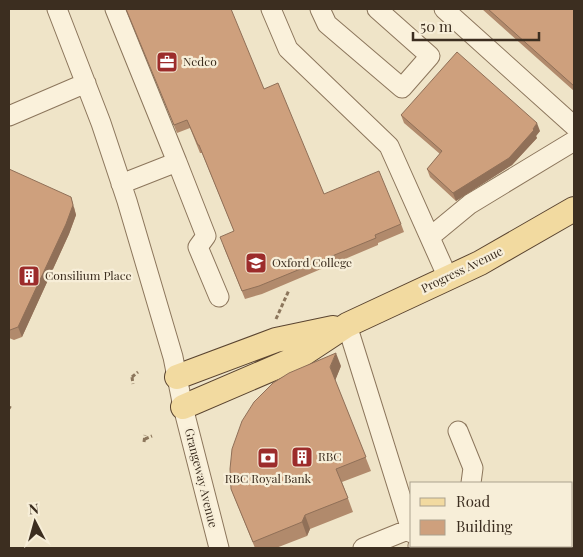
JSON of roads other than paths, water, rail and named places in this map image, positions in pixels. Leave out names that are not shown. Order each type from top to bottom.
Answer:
[{"type":"main road","name":"Progress Avenue","points":[[183,407],[296,358],[347,325],[480,263],[574,209]]},
{"type":"main road","name":"Progress Avenue","points":[[177,377],[276,340],[347,325]]},
{"type":"street","points":[[57,9],[101,123],[121,184],[177,377],[183,407]]},
{"type":"street","points":[[115,9],[206,236],[198,247],[219,297]]},
{"type":"street","points":[[271,9],[288,49],[389,146],[448,278]]},
{"type":"street","points":[[320,9],[327,24],[402,88],[430,56],[377,9]]},
{"type":"street","points":[[444,9],[574,126]]},
{"type":"street","points":[[9,116],[86,84]]},
{"type":"street","points":[[430,237],[470,204],[574,141]]},
{"type":"street","points":[[121,184],[177,162]]},
{"type":"street","points":[[347,325],[410,523]]},
{"type":"street","name":"Grangeway Avenue","points":[[183,407],[219,548]]},
{"type":"street","points":[[458,431],[473,468],[471,482]]},
{"type":"street","points":[[363,548],[410,540]]},
{"type":"place","name":"Nedco","points":[[167,62]]},
{"type":"place","name":"Oxford College","points":[[256,263]]},
{"type":"place","name":"Consilium Place","points":[[29,276]]},
{"type":"place","name":"RBC","points":[[302,457]]},
{"type":"place","name":"RBC Royal Bank","points":[[268,458]]}]
